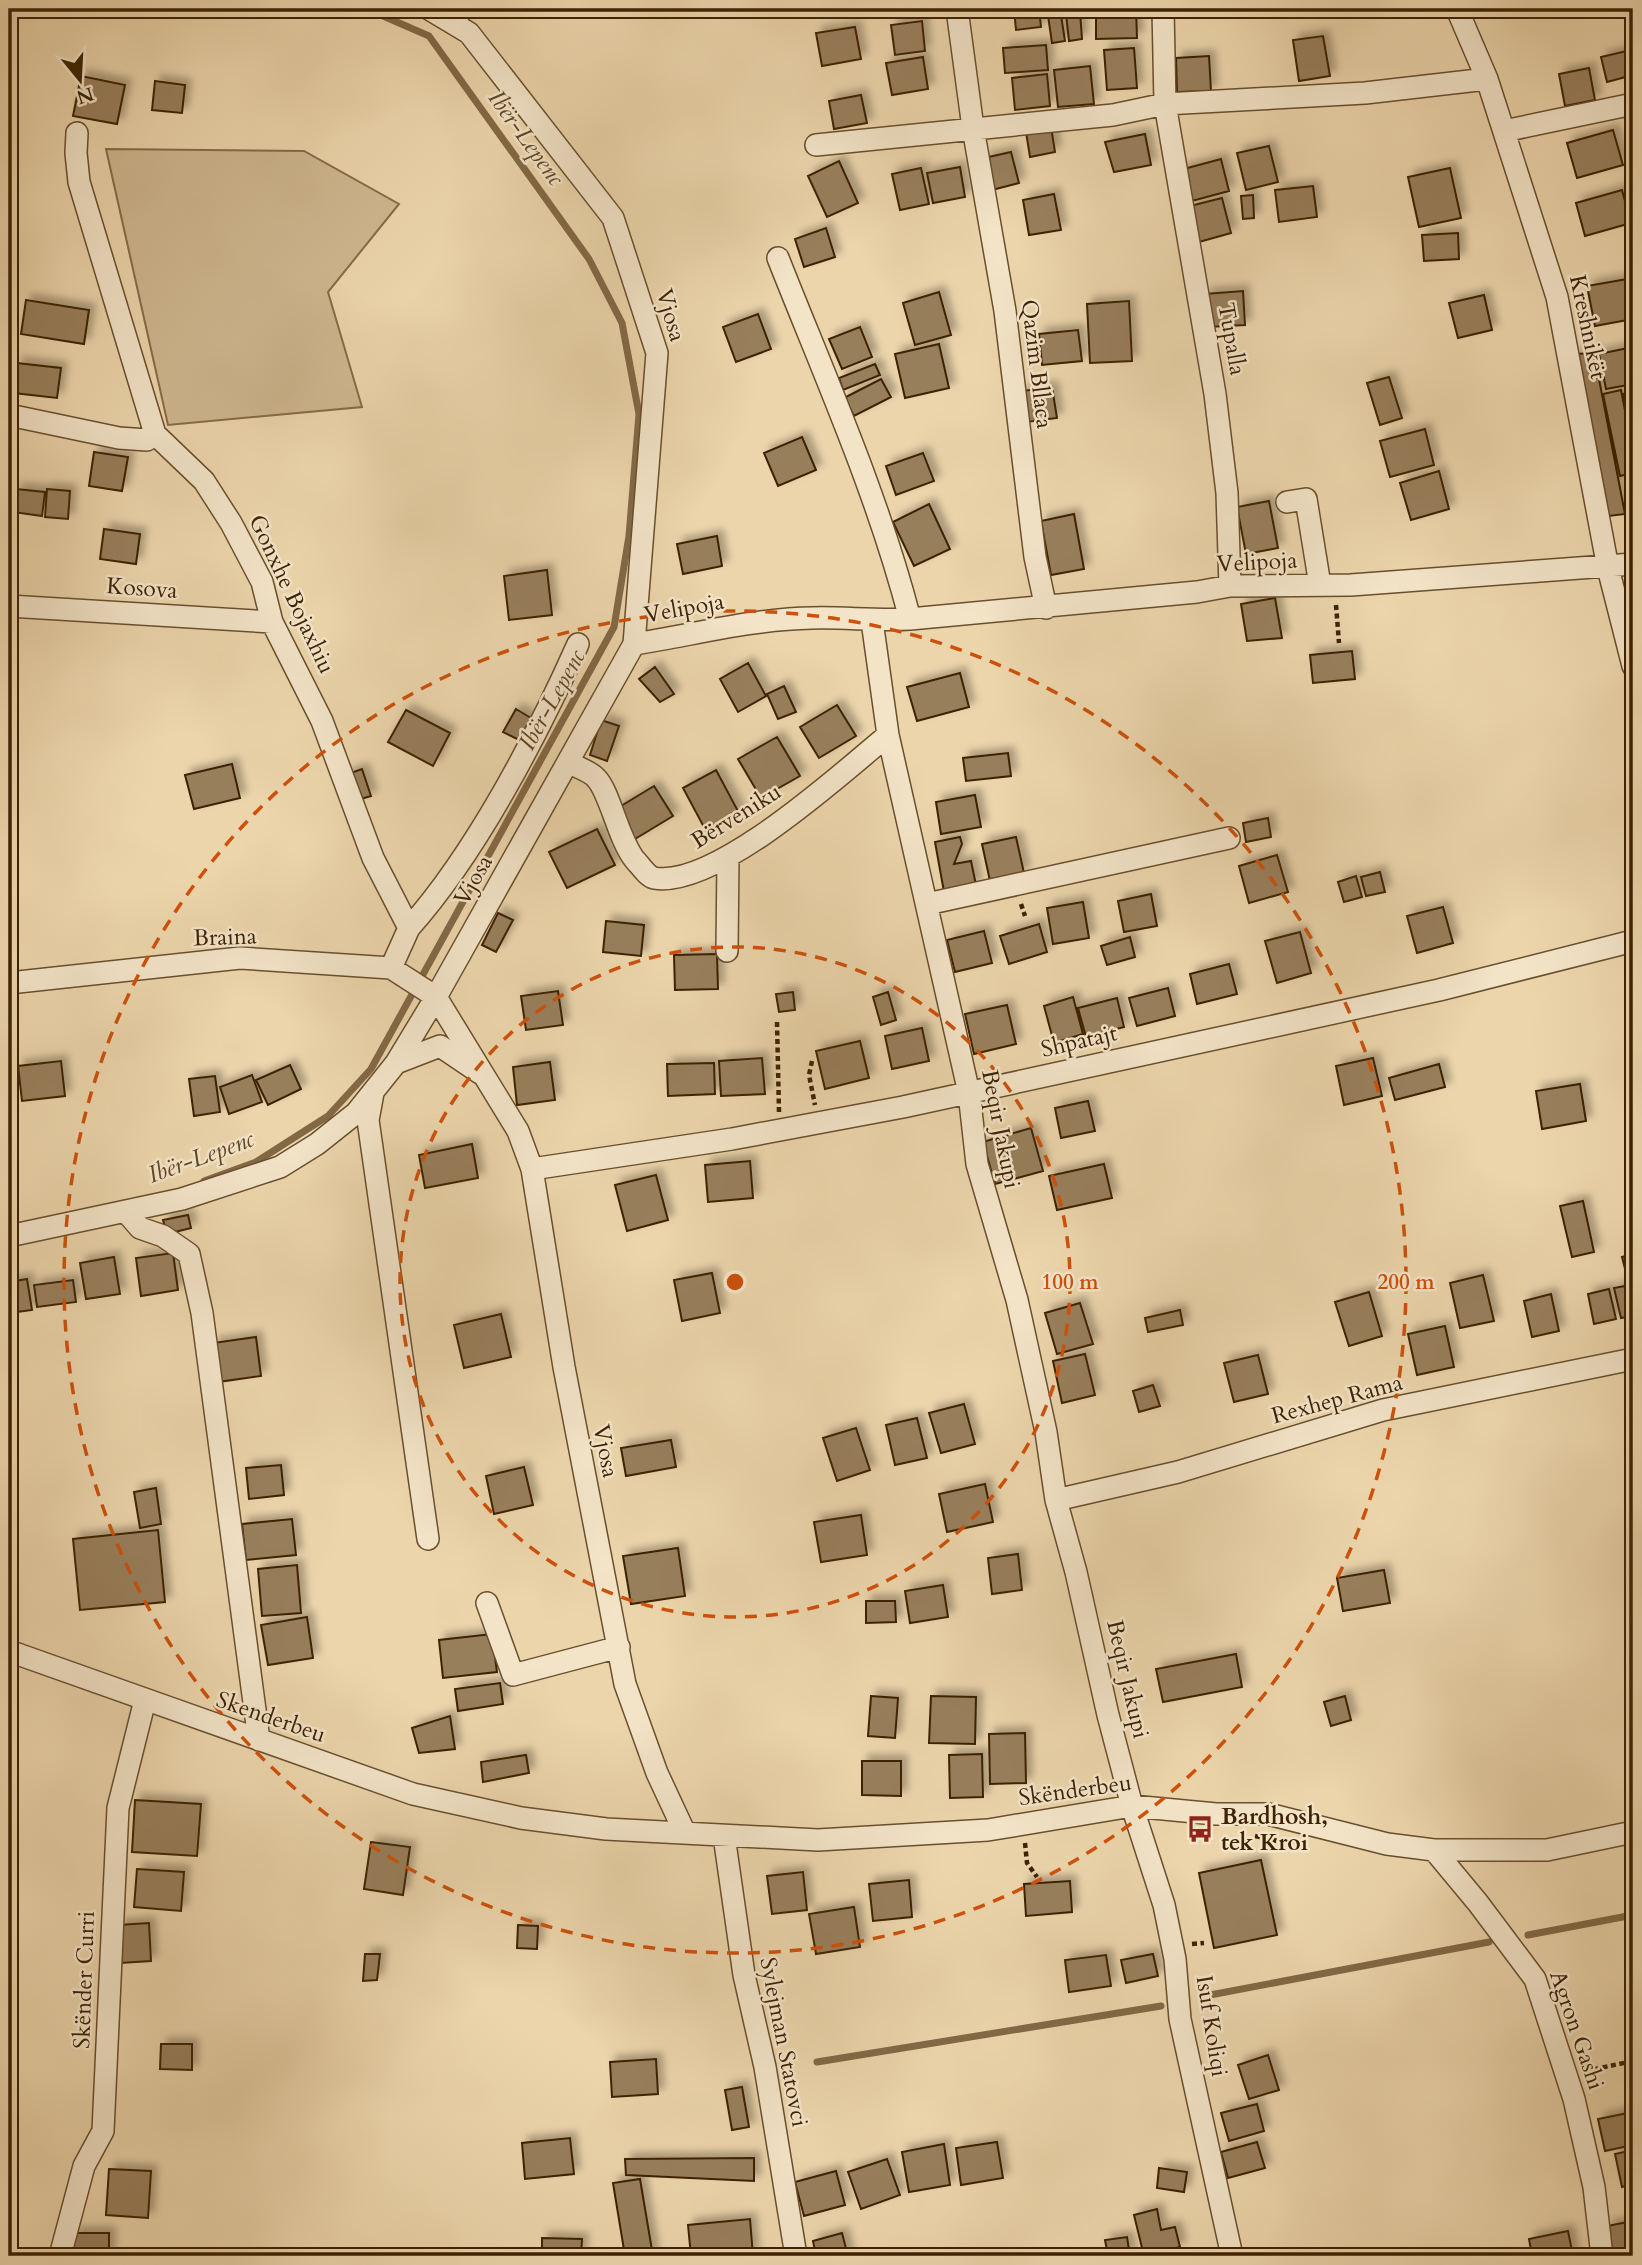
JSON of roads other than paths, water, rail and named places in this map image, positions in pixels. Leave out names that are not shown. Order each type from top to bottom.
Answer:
[{"type":"street","name":"Vjosa","points":[[429,9],[463,18],[469,33],[613,218],[657,353],[634,644],[436,997],[518,1131],[532,1169],[564,1367],[625,1684],[657,1773],[684,1831]]},
{"type":"street","name":"Qazim Bllaca","points":[[957,9],[973,128],[1005,311],[1035,557],[1046,608]]},
{"type":"street","points":[[1163,9],[1165,104]]},
{"type":"street","name":"Kreshnikët","points":[[1457,9],[1487,79],[1557,297],[1608,568],[1633,666]]},
{"type":"street","points":[[816,145],[1113,116],[1165,104],[1365,93],[1487,79]]},
{"type":"street","name":"Tupalla","points":[[1165,104],[1214,394],[1227,493],[1230,586]]},
{"type":"street","points":[[1504,131],[1633,104]]},
{"type":"street","name":"Gonxhe Bojaxhiu","points":[[77,133],[79,182],[155,434],[204,481],[231,523],[262,582],[272,622],[322,720],[373,858],[409,928]]},
{"type":"street","points":[[778,258],[865,476],[893,556],[909,619]]},
{"type":"street","points":[[9,415],[119,438],[147,440],[155,434]]},
{"type":"street","points":[[1287,502],[1306,499],[1327,585]]},
{"type":"street","name":"Velipoja","points":[[634,644],[769,621],[813,618],[872,621],[909,619],[1046,608],[1230,586],[1327,585],[1534,570],[1608,568],[1633,564]]},
{"type":"street","name":"Kosova","points":[[9,606],[272,622]]},
{"type":"street","name":"Beqir Jakupi","points":[[872,621],[888,735],[969,1093],[977,1164],[1017,1300],[1046,1432],[1056,1500],[1132,1806]]},
{"type":"street","points":[[396,973],[409,928],[443,890],[457,867],[553,699],[578,644]]},
{"type":"street","name":"Bërveniku","points":[[568,762],[597,778],[628,851],[653,878],[671,879],[728,857],[800,807],[888,735]]},
{"type":"street","points":[[927,904],[1228,838]]},
{"type":"street","points":[[727,951],[728,857]]},
{"type":"street","name":"Shpatajt","points":[[532,1169],[779,1130],[969,1093],[1453,986],[1633,941]]},
{"type":"street","name":"Braina","points":[[9,983],[240,958],[396,973],[436,997]]},
{"type":"street","points":[[9,1236],[127,1213],[182,1199],[280,1167],[356,1113],[396,1063],[436,997]]},
{"type":"street","points":[[396,1063],[440,1046],[487,1078]]},
{"type":"street","points":[[374,1091],[368,1120],[428,1539]]},
{"type":"street","points":[[127,1213],[139,1228],[152,1230],[170,1239],[189,1254],[202,1314],[259,1740]]},
{"type":"street","name":"Rexhep Rama","points":[[1056,1500],[1178,1472],[1383,1410],[1633,1359]]},
{"type":"street","points":[[487,1603],[513,1675],[619,1647]]},
{"type":"street","name":"Skenderbeu","points":[[9,1651],[413,1794],[520,1818]]},
{"type":"street","name":"Skënder Curri","points":[[60,2256],[84,2166],[103,2131],[118,1808],[145,1700]]},
{"type":"street","name":"Skënderbeu","points":[[520,1818],[606,1829],[818,1840],[989,1830],[1132,1806],[1216,1814],[1268,1815],[1387,1844],[1434,1850],[1547,1850],[1633,1832]]},
{"type":"street","name":"Isuf Koliqi","points":[[1132,1806],[1164,1905],[1175,1959],[1180,2019],[1232,2256]]},
{"type":"street","name":"Sylejman Statovci","points":[[724,1836],[744,1975],[765,2067],[796,2256]]},
{"type":"street","name":"Agron Gashi","points":[[1434,1850],[1535,1979],[1566,2075],[1594,2187],[1602,2256]]},
{"type":"waterway","name":"Ibër-Lepenc","points":[[204,1181],[256,1162],[328,1116],[371,1069],[614,627],[629,536],[639,414],[622,323],[589,259],[429,36],[367,9]]},
{"type":"waterway","points":[[1528,1935],[1633,1915]]},
{"type":"waterway","points":[[1205,1996],[1489,1942]]},
{"type":"waterway","points":[[817,2062],[1161,2006]]},
{"type":"place","name":"Bardhosh, tek Kroi","points":[[1200,1829]]}]
